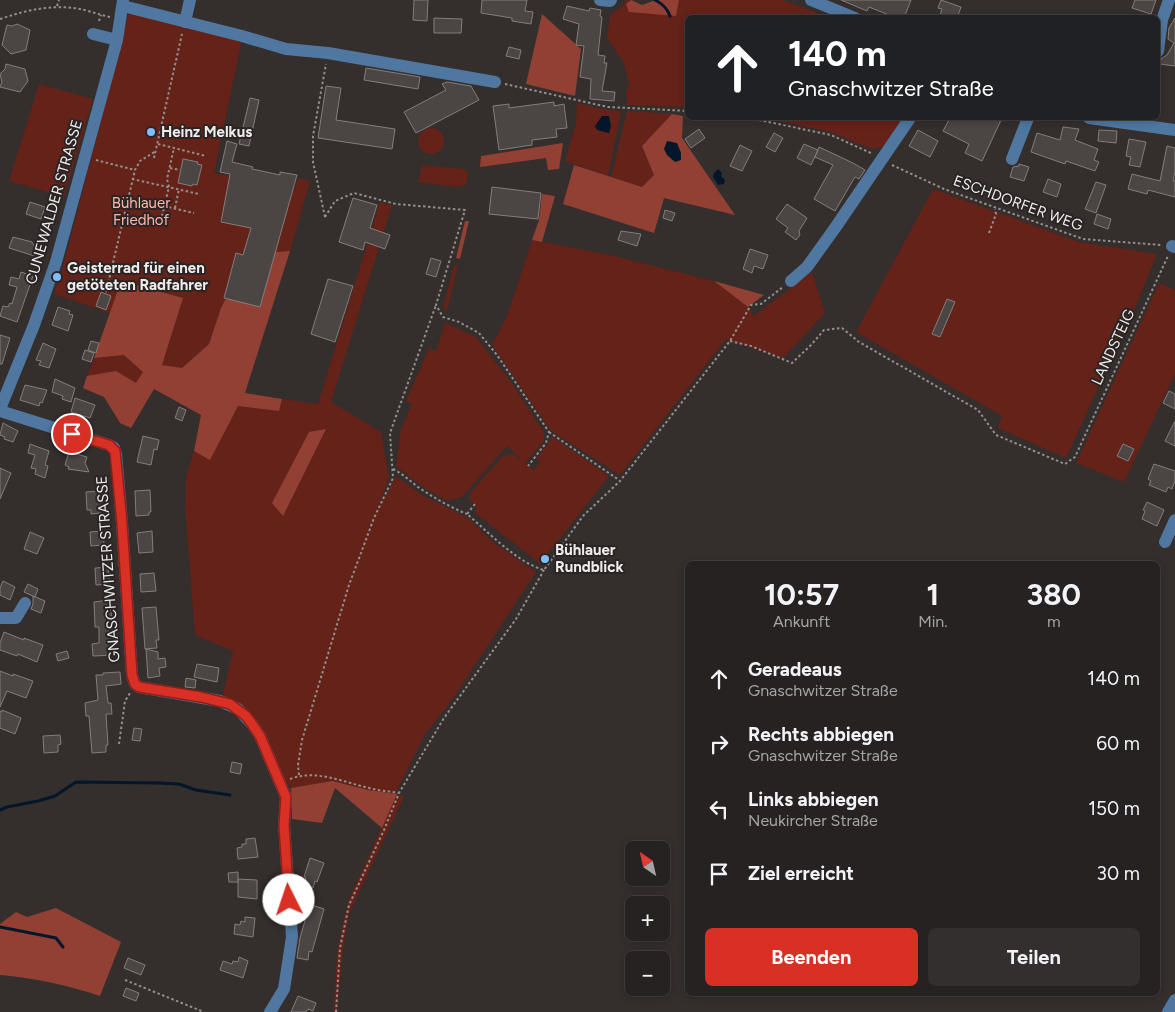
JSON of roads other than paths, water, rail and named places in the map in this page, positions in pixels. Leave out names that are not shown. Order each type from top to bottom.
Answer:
[{"type":"street","points":[[184,28],[190,0]]},
{"type":"street","points":[[600,0],[611,0]]},
{"type":"street","points":[[811,0],[848,15]]},
{"type":"street","points":[[1160,36],[1162,20],[1170,0]]},
{"type":"street","points":[[123,3],[184,28],[286,49],[328,53],[495,82]]},
{"type":"street","name":"CUNEWALDER STRASSE","points":[[0,410],[34,325],[56,262],[117,40],[123,3]]},
{"type":"street","points":[[93,34],[117,40]]},
{"type":"street","points":[[791,281],[807,267],[909,120]]},
{"type":"street","points":[[1012,159],[1027,120]]},
{"type":"street","points":[[1117,120],[1145,122],[1175,130]]},
{"type":"street","name":"GNASCHWITZER STRASSE","points":[[0,410],[114,448],[122,523],[132,675],[135,684],[151,690],[220,701],[238,709],[260,736],[286,797],[284,825],[292,937],[284,989],[270,1012]]},
{"type":"street","points":[[1165,542],[1175,520]]},
{"type":"street","points":[[0,618],[16,618],[25,603]]},
{"type":"street","points":[[1168,1012],[1175,1000]]},
{"type":"water","points":[[602,116],[609,116],[611,126],[609,133],[597,130],[595,126]]},
{"type":"water","points":[[667,141],[677,143],[681,153],[681,160],[675,162],[667,155],[664,149]]},
{"type":"water","points":[[718,169],[725,180],[724,184],[718,185],[713,177]]},
{"type":"waterway","points":[[655,0],[668,11],[670,16]]},
{"type":"waterway","points":[[0,810],[55,796],[76,782],[179,784],[196,790],[230,795]]},
{"type":"waterway","points":[[0,927],[56,938],[63,947]]},
{"type":"place","name":"Heinz Melkus","points":[[151,132]]},
{"type":"place","name":"Geisterrad für einen getöteten Radfahrer","points":[[57,277]]},
{"type":"place","name":"Bühlauer Rundblick","points":[[545,559]]},
{"type":"park label","name":"Bühlauer Friedhof","points":[[141,212]]}]
